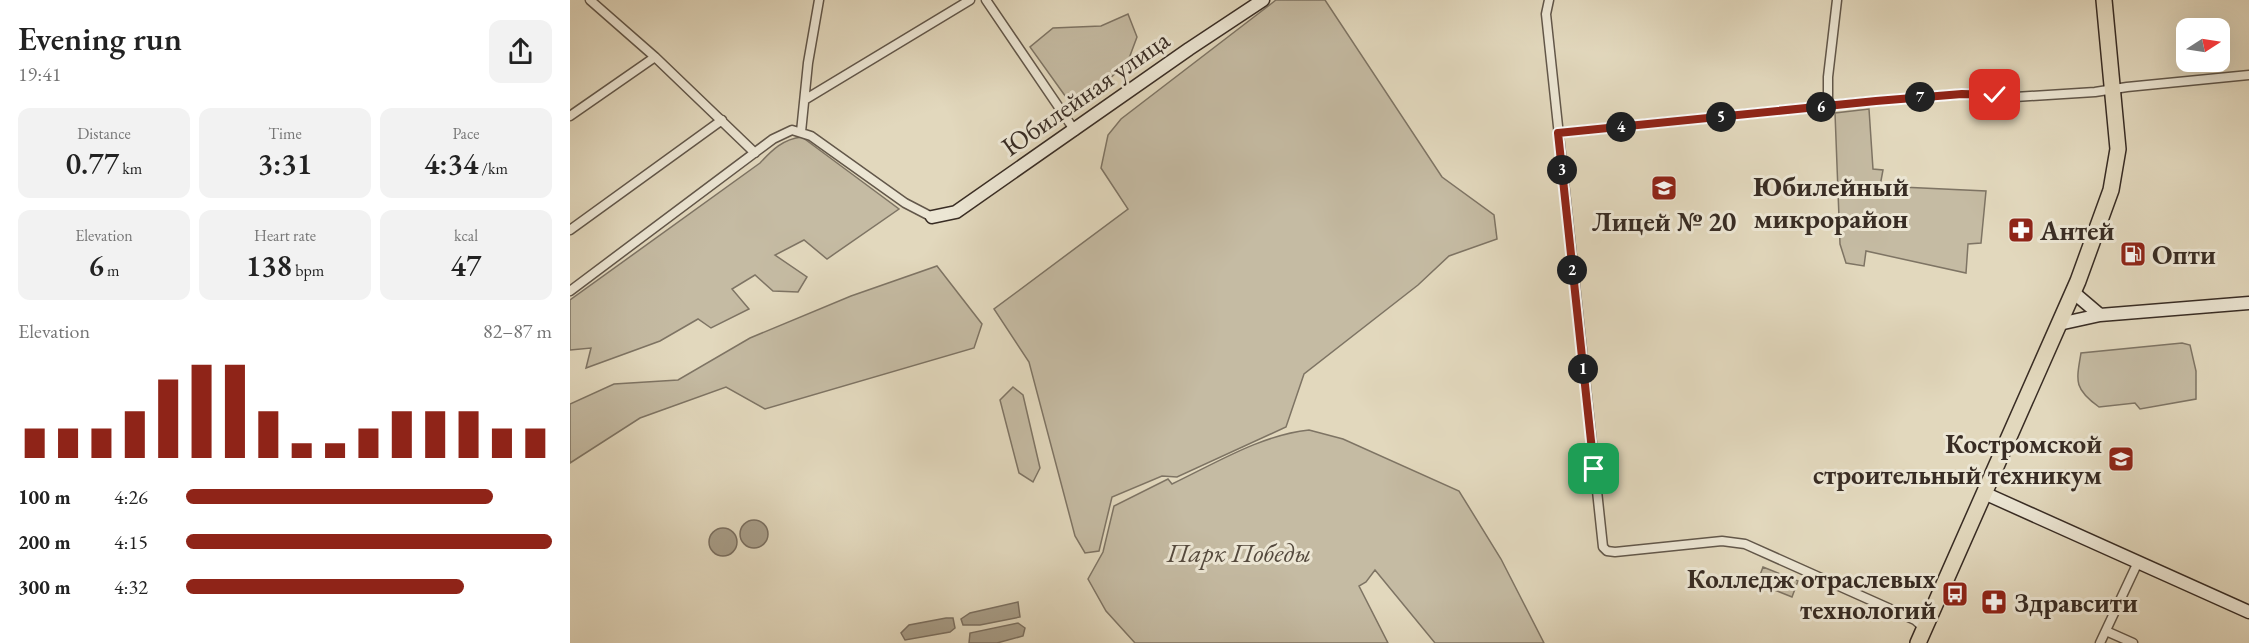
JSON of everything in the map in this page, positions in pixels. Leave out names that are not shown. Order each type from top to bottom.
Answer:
[{"type":"highway","points":[[1918,643],[2073,292],[2104,214],[2114,178],[2118,149],[2104,0]]},
{"type":"street","points":[[591,0],[655,57],[755,153]]},
{"type":"street","points":[[801,132],[808,63],[819,0]]},
{"type":"street","points":[[806,99],[970,0]]},
{"type":"street","points":[[986,0],[1075,131]]},
{"type":"street","name":"Юбилейная улица","points":[[932,217],[956,212],[1263,0]]},
{"type":"street","points":[[1549,0],[1546,14],[1603,547],[1607,551],[1615,552],[1722,541],[1745,544],[1915,620],[1924,628]]},
{"type":"street","points":[[1828,106],[1828,77],[1837,0]]},
{"type":"street","points":[[570,116],[655,57]]},
{"type":"street","points":[[1558,133],[1962,94],[2015,97],[2249,75]]},
{"type":"street","points":[[570,230],[722,120]]},
{"type":"street","points":[[570,291],[755,153],[782,134],[792,130],[811,136],[905,203],[932,217]]},
{"type":"street","points":[[2073,292],[2100,315]]},
{"type":"street","points":[[2059,324],[2100,315],[2249,303]]},
{"type":"street","points":[[1984,493],[2249,612]]},
{"type":"street","points":[[2100,643],[2138,562]]},
{"type":"street","points":[[2106,631],[2133,643]]},
{"type":"green space","points":[[1276,0],[1325,0],[1442,177],[1494,215],[1497,239],[1449,256],[1418,285],[1304,374],[1286,427],[1177,477],[1162,476],[1112,497],[1099,551],[1085,553],[1075,536],[1029,362],[994,309],[1128,209],[1101,168],[1108,135],[1121,119]]},
{"type":"green space","points":[[1128,14],[1137,37],[1128,61],[1076,111],[1030,47],[1053,28],[1101,26]]},
{"type":"green space","points":[[1869,109],[1873,169],[1883,170],[1880,186],[1986,191],[1981,243],[1968,244],[1966,273],[1866,251],[1864,266],[1846,263],[1840,244],[1835,113]]},
{"type":"green space","points":[[802,137],[899,209],[827,259],[804,240],[775,255],[807,277],[798,292],[773,291],[755,275],[732,289],[749,309],[711,328],[698,319],[660,341],[586,368],[591,348],[570,350],[570,300],[760,163],[778,146]]},
{"type":"green space","points":[[937,266],[982,324],[974,348],[765,409],[726,387],[640,418],[570,463],[570,404],[614,384],[678,380],[750,338],[851,296]]},
{"type":"green space","points":[[2182,343],[2190,345],[2196,371],[2196,399],[2140,409],[2135,403],[2099,407],[2081,390],[2078,371],[2081,353]]},
{"type":"green space","points":[[1013,387],[1023,395],[1040,468],[1033,482],[1019,473],[1000,400]]},
{"type":"green space","name":"Парк Победы","points":[[1309,430],[1343,439],[1459,491],[1501,559],[1544,643],[1435,643],[1375,570],[1366,582],[1359,586],[1388,643],[1135,643],[1106,611],[1088,579],[1103,552],[1114,506],[1168,479],[1172,484],[1256,444]]},
{"type":"green space","points":[[1763,567],[1798,581],[1792,597],[1757,583]]},
{"type":"shaded area","points":[[754,520],[764,524],[768,534],[764,544],[754,548],[744,544],[740,534],[744,524]]},
{"type":"shaded area","points":[[723,528],[733,532],[737,542],[733,552],[723,556],[713,552],[709,542],[713,532]]},
{"type":"shaded area","points":[[1018,602],[1020,617],[980,625],[963,625],[961,619],[970,613]]},
{"type":"shaded area","points":[[953,618],[955,628],[950,632],[905,640],[901,633],[909,625]]},
{"type":"shaded area","points":[[1018,623],[1025,628],[1023,636],[997,643],[969,643],[970,633]]},
{"type":"place","name":"Лицей № 20","points":[[1664,188]]},
{"type":"place","name":"Антей","points":[[2021,230]]},
{"type":"place","name":"Опти","points":[[2133,254]]},
{"type":"place","name":"Костромской строительный техникум","points":[[2121,459]]},
{"type":"place","name":"Колледж отраслевых технологий","points":[[1955,594]]},
{"type":"place","name":"Здравсити","points":[[1994,602]]},
{"type":"district","name":"Юбилейный микрорайон","points":[[1831,202]]},
{"type":"route","points":[[1594,469],[1558,133],[1876,101],[1962,94],[1995,95]]}]
